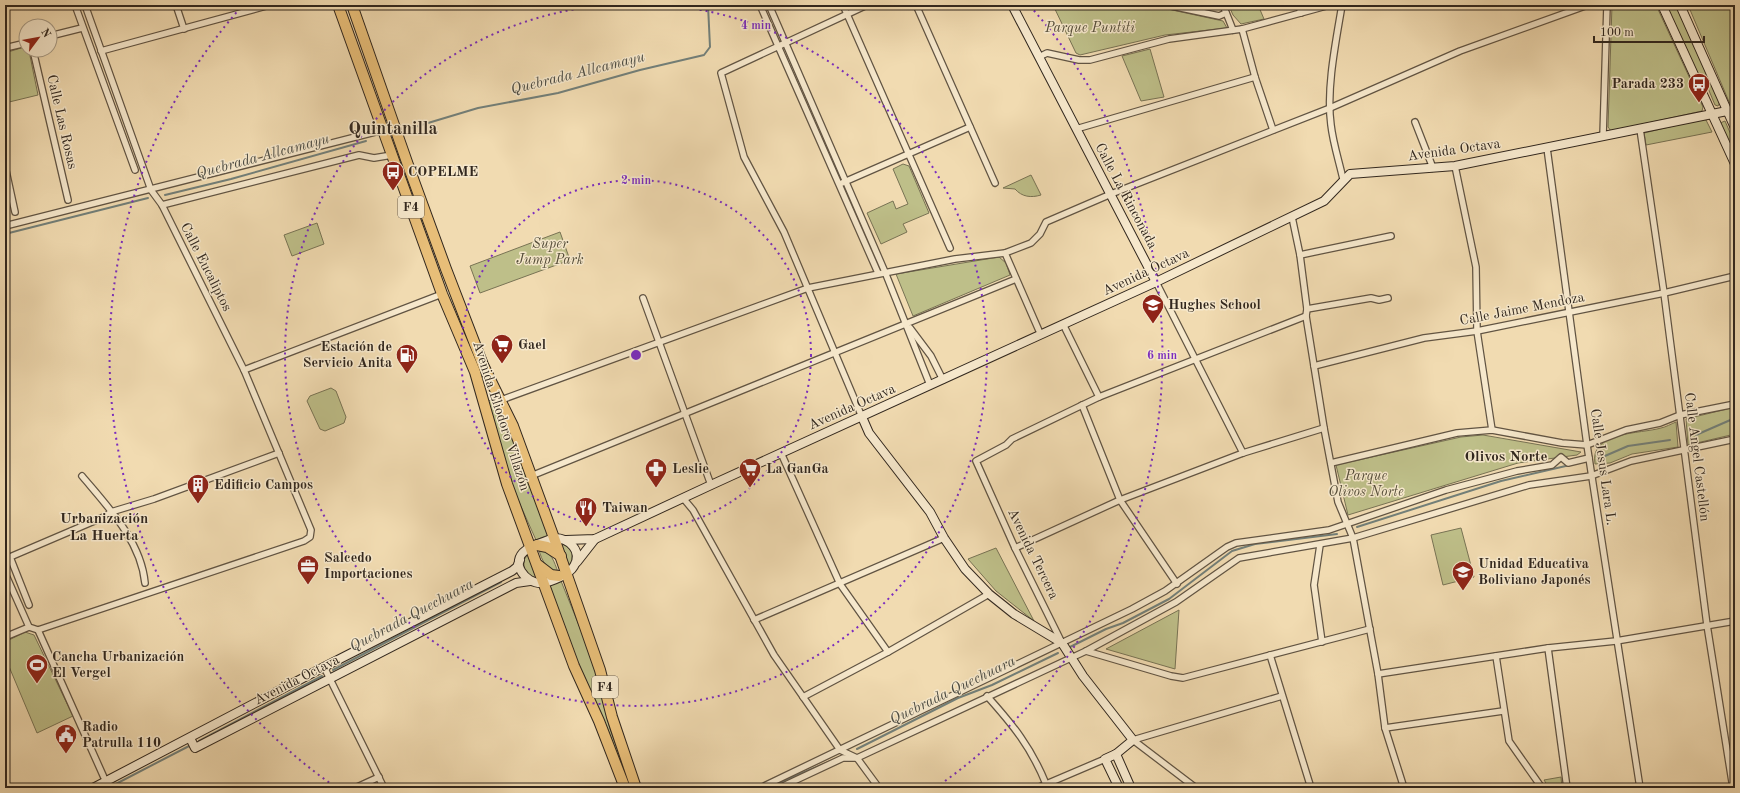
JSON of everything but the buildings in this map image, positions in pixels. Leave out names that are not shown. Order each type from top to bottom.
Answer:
[{"type":"highway","name":"Avenida Eliodoro Villazón","points":[[338,5],[442,294],[475,372],[507,484],[534,546],[538,565],[574,666],[599,721],[625,788]]},
{"type":"highway","name":"Avenida Eliodoro Villazón","points":[[352,5],[423,208],[483,365],[513,426],[554,538],[560,556],[563,575],[600,670],[612,717],[636,788]]},
{"type":"highway","points":[[534,546],[547,547],[560,556]]},
{"type":"highway","points":[[538,565],[552,575],[563,575]]},
{"type":"main road","name":"Calle La Rinconada","points":[[1012,5],[1156,282]]},
{"type":"main road","points":[[1662,5],[1735,164]]},
{"type":"main road","points":[[1680,5],[1731,110],[1735,128]]},
{"type":"main road","name":"Avenida Octava","points":[[554,538],[566,540],[595,540],[780,453],[943,380],[1040,333],[1156,282],[1292,217],[1331,196],[1343,179],[1350,174],[1359,172],[1455,166],[1640,130],[1731,110]]},
{"type":"main road","points":[[862,417],[869,433],[930,512],[944,538],[965,569],[989,594],[1014,614],[1062,643]]},
{"type":"main road","points":[[534,546],[554,538]]},
{"type":"main road","points":[[566,540],[575,548],[575,566]]},
{"type":"main road","name":"Avenida Octava","points":[[544,583],[563,575],[575,566],[595,540]]},
{"type":"main road","name":"Avenida Octava","points":[[94,788],[324,667],[512,571],[525,550],[534,546]]},
{"type":"main road","points":[[520,560],[522,573],[530,581],[544,583]]},
{"type":"main road","name":"Avenida Octava","points":[[190,738],[195,748],[516,583],[530,581]]},
{"type":"main road","name":"Avenida Tercera","points":[[1062,643],[1083,676],[1133,740]]},
{"type":"main road","points":[[1118,788],[1105,759],[1116,754],[1133,740]]},
{"type":"main road","points":[[1116,754],[1131,788]]},
{"type":"street","points":[[75,5],[82,28],[135,170]]},
{"type":"street","name":"Calle Eucaliptos","points":[[38,630],[304,541],[310,537],[311,530],[244,370],[162,205],[151,190],[85,5]]},
{"type":"street","points":[[176,5],[184,29]]},
{"type":"street","points":[[101,51],[270,5]]},
{"type":"street","points":[[760,5],[878,274]]},
{"type":"street","points":[[769,5],[885,272],[930,385]]},
{"type":"street","points":[[843,5],[950,248]]},
{"type":"street","points":[[862,417],[784,232],[744,157],[721,73],[867,5]]},
{"type":"street","points":[[916,5],[995,183]]},
{"type":"street","points":[[1167,5],[1219,16],[1226,13]]},
{"type":"street","points":[[1223,5],[1233,30]]},
{"type":"street","points":[[1299,5],[1301,13]]},
{"type":"street","points":[[1038,57],[1047,53],[1079,60],[1090,60],[1169,39],[1242,29],[1330,5]]},
{"type":"street","points":[[1342,5],[1333,59],[1330,108],[1331,125],[1343,179]]},
{"type":"street","points":[[501,400],[808,288],[955,259],[1005,253],[1031,243],[1040,234],[1046,222],[1111,194],[1330,108],[1460,51],[1588,5]]},
{"type":"street","points":[[1603,136],[1607,5]]},
{"type":"street","points":[[58,34],[82,28]]},
{"type":"street","points":[[1242,29],[1255,78],[1273,130]]},
{"type":"street","points":[[5,48],[18,45]]},
{"type":"street","name":"Calle Las Rosas","points":[[35,58],[68,200]]},
{"type":"street","points":[[1076,129],[1255,78]]},
{"type":"street","points":[[1415,122],[1433,168]]},
{"type":"street","points":[[839,185],[970,127]]},
{"type":"street","points":[[5,226],[383,130]]},
{"type":"street","name":"Calle Angel Castellón","points":[[1640,130],[1664,293],[1707,625],[1733,788]]},
{"type":"street","name":"Calle Jesus Lara L.","points":[[1547,148],[1570,312],[1588,458],[1640,788]]},
{"type":"street","points":[[162,205],[359,155],[374,158],[392,155]]},
{"type":"street","points":[[5,166],[14,212]]},
{"type":"street","points":[[1455,166],[1476,267],[1477,331],[1492,430]]},
{"type":"street","points":[[1292,217],[1300,255],[1307,309],[1306,316],[1324,428],[1338,502],[1353,538],[1378,674],[1385,728],[1404,788]]},
{"type":"street","points":[[1300,255],[1391,236]]},
{"type":"street","points":[[1005,253],[1040,333]]},
{"type":"street","name":"Calle Jaime Mendoza","points":[[1314,366],[1424,338],[1477,331],[1664,293],[1735,276]]},
{"type":"street","points":[[531,476],[1016,279]]},
{"type":"street","name":"Calle La Rinconada","points":[[1156,282],[1243,453]]},
{"type":"street","points":[[244,370],[442,294]]},
{"type":"street","points":[[642,298],[711,485]]},
{"type":"street","points":[[1307,309],[1371,298],[1379,300],[1388,298]]},
{"type":"street","points":[[1177,584],[1120,500],[1082,405],[1306,316]]},
{"type":"street","points":[[906,323],[931,356],[943,380]]},
{"type":"street","points":[[1063,324],[1099,397]]},
{"type":"street","points":[[1331,463],[1457,433],[1492,430],[1562,443],[1587,445],[1626,430],[1660,423],[1680,415],[1735,404]]},
{"type":"street","name":"Avenida Tercera","points":[[1062,643],[1015,548],[976,460],[1006,445],[1012,439],[1082,405]]},
{"type":"street","points":[[1015,548],[1120,500],[1243,453],[1324,428]]},
{"type":"street","points":[[779,788],[844,758],[857,758],[1070,657],[1086,651],[1176,602],[1239,558],[1353,538],[1529,485],[1592,476],[1630,461],[1684,451],[1735,439]]},
{"type":"street","points":[[29,605],[10,557],[106,516],[111,512],[154,499],[279,453]]},
{"type":"street","points":[[780,453],[840,584],[888,652]]},
{"type":"street","points":[[760,788],[1132,609],[1177,584],[1227,547],[1236,543],[1329,530],[1446,490],[1517,470],[1552,465],[1561,457],[1568,463],[1588,458]]},
{"type":"street","points":[[82,476],[111,512],[136,551],[144,571],[145,583]]},
{"type":"street","points":[[683,498],[693,510],[774,655],[840,750],[857,758],[879,788]]},
{"type":"street","points":[[754,620],[944,538]]},
{"type":"street","points":[[1320,545],[1314,585],[1322,642]]},
{"type":"street","points":[[5,573],[29,626],[38,630],[106,782]]},
{"type":"street","points":[[803,697],[888,652],[989,594]]},
{"type":"street","points":[[1378,674],[1548,648],[1616,641],[1707,625],[1735,622]]},
{"type":"street","points":[[5,636],[29,626]]},
{"type":"street","points":[[1086,651],[1171,676],[1184,678],[1370,629]]},
{"type":"street","points":[[1548,648],[1567,788]]},
{"type":"street","points":[[1270,655],[1311,788]]},
{"type":"street","points":[[1496,656],[1503,711],[1509,741],[1542,788]]},
{"type":"street","points":[[324,667],[384,788]]},
{"type":"street","points":[[987,696],[1016,728],[1037,763],[1046,784]]},
{"type":"street","points":[[1133,740],[1282,696]]},
{"type":"street","points":[[1385,728],[1503,711]]},
{"type":"street","points":[[1133,740],[1196,788]]},
{"type":"street","points":[[1037,788],[1105,759]]},
{"type":"street","points":[[355,788],[379,777]]},
{"type":"green space","name":"Parque Puntiti","points":[[1053,5],[1149,5],[1223,21],[1227,28],[1165,35],[1080,55],[1076,53]]},
{"type":"green space","points":[[1258,5],[1264,19],[1241,24],[1233,15],[1229,6]]},
{"type":"green space","points":[[1612,5],[1656,5],[1703,107],[1702,111],[1611,131],[1608,127]]},
{"type":"green space","points":[[1666,5],[1676,5],[1720,102],[1718,106],[1715,105],[1705,81],[1699,78]]},
{"type":"green space","points":[[1688,5],[1735,5],[1735,105],[1730,104]]},
{"type":"green space","points":[[18,49],[18,58],[30,58],[38,95],[5,103],[5,53]]},
{"type":"green space","points":[[1150,49],[1164,97],[1141,101],[1122,56]]},
{"type":"green space","points":[[1703,119],[1706,120],[1712,132],[1646,145],[1644,133]]},
{"type":"green space","points":[[1725,121],[1735,144],[1735,156],[1720,123]]},
{"type":"green space","points":[[903,164],[909,166],[929,213],[903,224],[907,232],[881,244],[867,213],[893,201],[896,209],[908,204],[893,169]]},
{"type":"green space","points":[[1031,175],[1041,195],[1027,196],[1021,194],[1015,189],[1003,188]]},
{"type":"green space","points":[[317,223],[324,244],[292,256],[284,235]]},
{"type":"green space","name":"Super Jump Park","points":[[560,232],[570,260],[480,293],[470,266]]},
{"type":"green space","points":[[999,257],[1006,263],[1010,275],[913,316],[896,274]]},
{"type":"green space","points":[[331,388],[336,391],[346,417],[344,423],[325,431],[320,429],[307,401],[310,396]]},
{"type":"green space","points":[[495,399],[513,440],[548,535],[536,540],[510,482],[488,401]]},
{"type":"green space","points":[[1735,407],[1735,434],[1688,445],[1686,419]]},
{"type":"green space","points":[[1676,422],[1678,447],[1632,454],[1610,463],[1595,464],[1595,453],[1600,445],[1608,440],[1630,433],[1663,428]]},
{"type":"green space","name":"Parque Olivos Norte","points":[[1483,435],[1581,452],[1577,455],[1518,463],[1348,515],[1336,465],[1461,437]]},
{"type":"green space","points":[[1461,528],[1474,577],[1443,585],[1431,535]]},
{"type":"green space","points":[[559,542],[564,543],[572,552],[572,561],[568,567]]},
{"type":"green space","points":[[996,548],[1034,621],[996,591],[968,559]]},
{"type":"green space","points":[[539,550],[547,552],[550,555],[558,572],[550,569],[545,564]]},
{"type":"green space","points":[[528,554],[538,580],[533,579],[524,570],[524,560]]},
{"type":"green space","points":[[561,581],[591,655],[610,729],[624,768],[590,696],[548,585]]},
{"type":"green space","points":[[1179,610],[1175,669],[1106,649]]},
{"type":"green space","points":[[25,632],[34,635],[73,716],[37,733],[5,657],[5,642]]},
{"type":"green space","points":[[1561,777],[1562,788],[1549,788],[1544,780]]},
{"type":"waterway","name":"Quebrada Allcamayu","points":[[408,129],[478,108],[558,93],[640,70],[704,55],[710,47],[708,5]]},
{"type":"waterway","name":"Quebrada Allcamayu","points":[[165,195],[231,179],[366,141]]},
{"type":"waterway","name":"Quebrada Allcamayu","points":[[5,234],[148,198]]},
{"type":"waterway","name":"Quebrada Quechuara","points":[[1696,435],[1735,418]]},
{"type":"waterway","name":"Quebrada Quechuara","points":[[1598,459],[1628,446],[1670,440]]},
{"type":"waterway","name":"Quebrada Quechuara","points":[[1357,527],[1501,481],[1570,465]]},
{"type":"waterway","name":"Quebrada Quechuara","points":[[1070,647],[1106,629],[1123,623],[1169,599],[1232,551],[1255,544],[1337,534]]},
{"type":"waterway","name":"Quebrada Quechuara","points":[[333,670],[501,582]]},
{"type":"waterway","name":"Quebrada Quechuara","points":[[857,749],[958,698],[992,685],[1058,653]]},
{"type":"waterway","name":"Quebrada Quechuara","points":[[199,741],[322,676]]},
{"type":"waterway","name":"Quebrada Quechuara","points":[[108,788],[191,745]]},
{"type":"waterway","name":"Quebrada Quechuara","points":[[766,788],[831,761]]},
{"type":"place","name":"Parada 233","points":[[1699,104]]},
{"type":"place","name":"COPELME","points":[[393,192]]},
{"type":"place","name":"Hughes School","points":[[1153,324]]},
{"type":"place","name":"Gael","points":[[502,364]]},
{"type":"place","name":"Estación de Servicio Anita","points":[[407,374]]},
{"type":"place","name":"Leslie","points":[[656,488]]},
{"type":"place","name":"La GanGa","points":[[750,488]]},
{"type":"place","name":"Edificio Campos","points":[[198,504]]},
{"type":"place","name":"Taiwan","points":[[586,528]]},
{"type":"place","name":"Salcedo Importaciones","points":[[308,586]]},
{"type":"place","name":"Unidad Educativa Boliviano Japonés","points":[[1463,592]]},
{"type":"place","name":"Cancha Urbanización El Vergel","points":[[37,684]]},
{"type":"place","name":"Radio Patrulla 110","points":[[66,754]]},
{"type":"district","name":"Quintanilla","points":[[393,129]]},
{"type":"district","name":"Olivos Norte","points":[[1506,457]]},
{"type":"district","name":"Urbanización La Huerta","points":[[104,528]]}]
